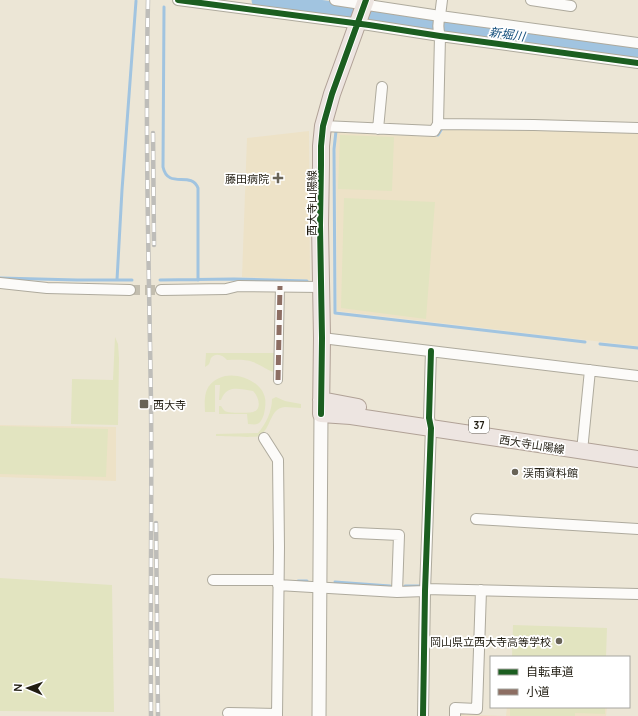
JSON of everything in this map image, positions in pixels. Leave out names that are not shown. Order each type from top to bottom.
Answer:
[{"type":"main road","name":"西大寺山陽線","points":[[366,2],[332,94],[323,126],[321,152],[320,225],[322,287],[321,407],[351,416],[430,423],[480,425],[638,459]]},
{"type":"main road","name":"西大寺山陽線","points":[[583,446],[638,450]]},
{"type":"street","points":[[178,0],[203,4],[219,2],[638,63]]},
{"type":"street","points":[[335,0],[366,2],[440,17],[638,43]]},
{"type":"street","points":[[323,126],[434,131],[438,124],[440,17],[442,0]]},
{"type":"street","points":[[534,0],[571,6]]},
{"type":"street","points":[[378,129],[382,87]]},
{"type":"street","points":[[438,124],[638,128]]},
{"type":"street","points":[[0,283],[47,288],[130,290]]},
{"type":"street","points":[[161,290],[226,288],[238,286],[322,287]]},
{"type":"street","points":[[278,380],[280,286]]},
{"type":"street","points":[[322,338],[638,376]]},
{"type":"street","points":[[423,716],[431,351]]},
{"type":"street","points":[[583,446],[590,370]]},
{"type":"street","points":[[319,716],[321,407]]},
{"type":"street","points":[[228,713],[277,715],[279,547],[278,460],[264,438]]},
{"type":"street","points":[[476,519],[638,529]]},
{"type":"street","points":[[355,533],[399,535],[397,592]]},
{"type":"street","points":[[213,580],[278,583],[397,592],[425,590],[481,590],[638,594]]},
{"type":"street","points":[[454,716],[455,708],[477,708],[481,590]]},
{"type":"shaded area","points":[[444,130],[638,133],[638,346],[337,311],[337,133],[437,137]]},
{"type":"shaded area","name":"藤田病院","points":[[309,131],[310,280],[242,277],[247,138]]},
{"type":"shaded area","points":[[0,425],[116,427],[116,481],[0,477]]},
{"type":"shaded area","points":[[507,708],[607,708],[606,716],[506,716]]},
{"type":"shaded area","points":[[459,714],[506,716],[459,716]]},
{"type":"green space","points":[[340,135],[394,137],[392,191],[338,189]]},
{"type":"green space","points":[[344,198],[435,202],[426,319],[341,308]]},
{"type":"green space","points":[[115,337],[118,344],[119,358],[118,425],[71,424],[72,379],[113,380]]},
{"type":"green space","points":[[206,353],[274,353],[274,372],[250,361],[227,360],[224,357],[217,355],[211,358],[209,364],[205,367]]},
{"type":"green space","points":[[231,375],[243,377],[260,387],[265,398],[265,410],[262,420],[255,424],[248,424],[247,414],[219,414],[219,406],[230,412],[249,413],[256,410],[259,405],[257,396],[253,391],[238,389],[230,390],[221,400],[219,400],[220,385],[215,385],[215,412],[205,412],[207,390],[213,382],[225,376]]},
{"type":"green space","points":[[276,397],[285,401],[301,404],[301,408],[280,408],[273,415],[263,433],[256,437],[216,436],[216,434],[258,433],[264,426],[268,417],[272,399]]},
{"type":"green space","points":[[0,426],[108,429],[106,477],[0,474]]},
{"type":"green space","points":[[0,578],[112,585],[114,712],[0,711]]},
{"type":"green space","name":"岡山県立西大寺高等学校","points":[[513,625],[607,628],[606,656],[512,656]]},
{"type":"green space","points":[[510,708],[605,708],[605,714],[575,713],[575,716],[510,716]]},
{"type":"waterway","name":"新堀川","points":[[260,0],[347,12]]},
{"type":"waterway","points":[[117,280],[136,1]]},
{"type":"waterway","points":[[164,7],[163,167],[166,174],[170,177],[174,179],[190,180],[195,183],[198,188],[198,280]]},
{"type":"waterway","name":"新堀川","points":[[376,16],[638,52]]},
{"type":"waterway","name":"新堀川","points":[[444,26],[444,31]]},
{"type":"waterway","points":[[435,134],[438,135],[441,130]]},
{"type":"waterway","points":[[337,131],[334,149],[335,313],[585,342]]},
{"type":"waterway","points":[[0,278],[132,280]]},
{"type":"waterway","points":[[160,280],[234,279],[307,281]]},
{"type":"waterway","points":[[600,344],[638,348]]},
{"type":"waterway","points":[[298,581],[307,581]]},
{"type":"waterway","points":[[335,582],[390,586]]},
{"type":"waterway","points":[[405,586],[423,586]]},
{"type":"tunnel","points":[[130,290],[161,290]]},
{"type":"railway","points":[[148,0],[147,151],[151,403],[151,716]]},
{"type":"railway","points":[[153,133],[154,245]]},
{"type":"railway","points":[[156,523],[158,716]]},
{"type":"marked path","points":[[278,380],[280,286]]},
{"type":"cycle path","points":[[178,0],[638,63]]},
{"type":"cycle path","points":[[321,414],[322,338],[320,225],[321,146],[323,126],[332,94],[366,0]]},
{"type":"cycle path","points":[[423,716],[425,591],[431,428],[429,418],[431,351]]},
{"type":"place","name":"藤田病院","points":[[278,178]]},
{"type":"place","name":"西大寺","points":[[144,404]]},
{"type":"place","name":"渓雨資料館","points":[[515,472]]},
{"type":"place","name":"岡山県立西大寺高等学校","points":[[559,641]]}]
